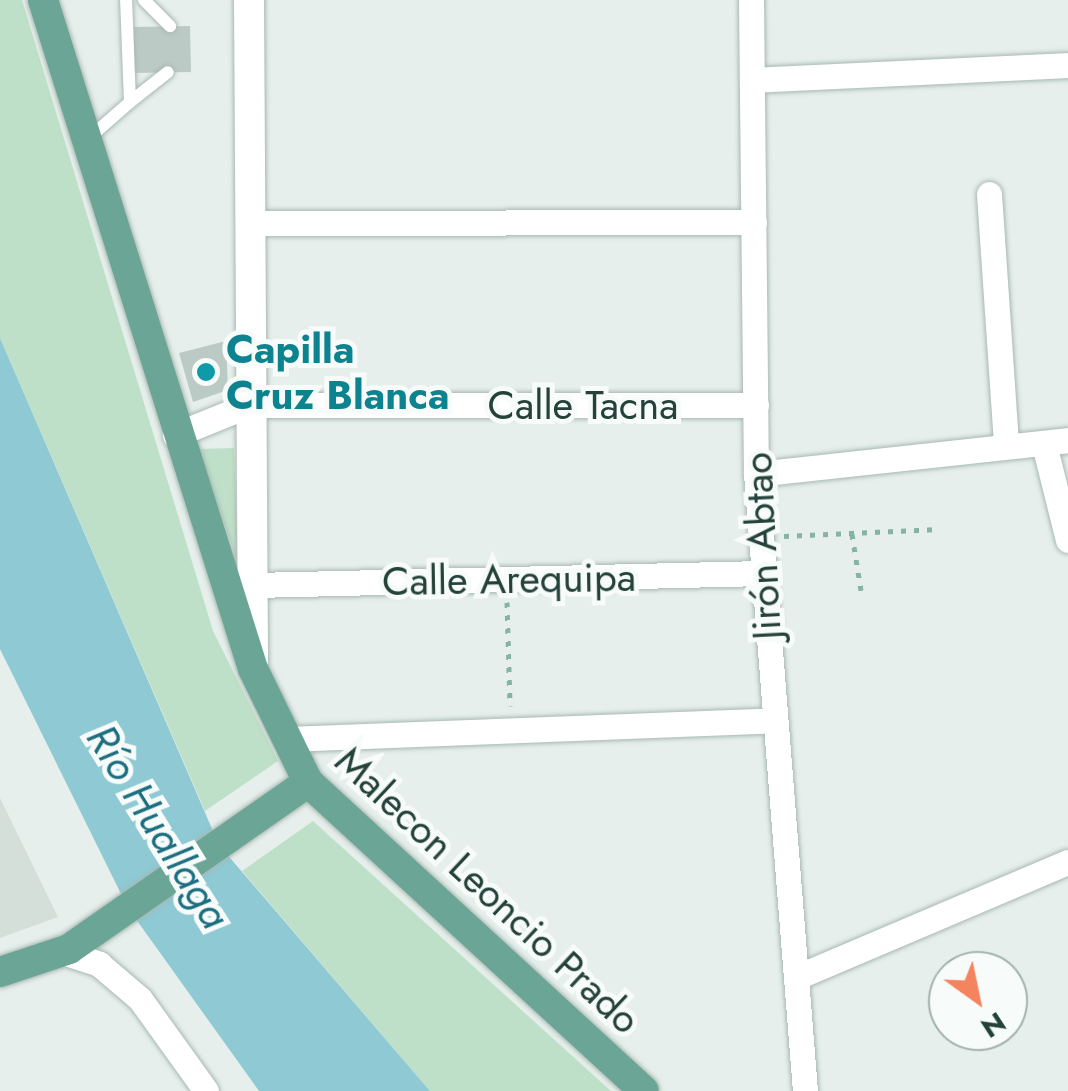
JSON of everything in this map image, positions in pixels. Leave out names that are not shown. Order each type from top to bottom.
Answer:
[{"type":"main road","name":"Malecon Leoncio Prado","points":[[43,0],[174,435],[253,669],[308,782],[644,1091]]},
{"type":"main road","points":[[0,972],[66,951],[308,782]]},
{"type":"street","points":[[249,0],[253,669]]},
{"type":"street","name":"Jirón Abtao","points":[[750,0],[756,474],[771,720],[798,976],[804,1091]]},
{"type":"street","points":[[752,80],[1068,65]]},
{"type":"street","points":[[989,194],[1006,444]]},
{"type":"street","points":[[250,223],[754,222]]},
{"type":"street","name":"Calle Tacna","points":[[174,435],[249,406],[756,406]]},
{"type":"street","points":[[756,474],[1006,444],[1056,442],[1068,540]]},
{"type":"street","name":"Calle Arequipa","points":[[254,586],[764,573]]},
{"type":"street","points":[[286,739],[771,720]]},
{"type":"street","points":[[798,976],[1068,862]]},
{"type":"street","points":[[66,951],[99,964],[140,998],[206,1091]]},
{"type":"lane","points":[[126,0],[130,102]]},
{"type":"lane","points":[[144,0],[170,26]]},
{"type":"lane","points":[[84,142],[168,72]]},
{"type":"path","points":[[761,536],[940,529]]},
{"type":"path","points":[[852,533],[861,590]]},
{"type":"path","points":[[507,580],[511,728]]},
{"type":"shaded area","points":[[0,798],[58,917],[0,938]]},
{"type":"green space","points":[[0,0],[22,0],[213,631],[278,761],[205,811],[0,338]]},
{"type":"green space","points":[[234,448],[238,563],[198,449]]},
{"type":"green space","points":[[313,821],[611,1091],[430,1091],[242,871]]},
{"type":"water","name":"Río Huallaga","points":[[0,338],[219,845],[430,1091],[259,1091],[128,908],[0,649]]},
{"type":"building","points":[[190,26],[191,72],[134,73],[134,27]]},
{"type":"building","name":"Capilla Cruz Blanca","points":[[226,341],[228,390],[193,402],[179,353]]},
{"type":"place","name":"Capilla Cruz Blanca","points":[[206,372]]}]
